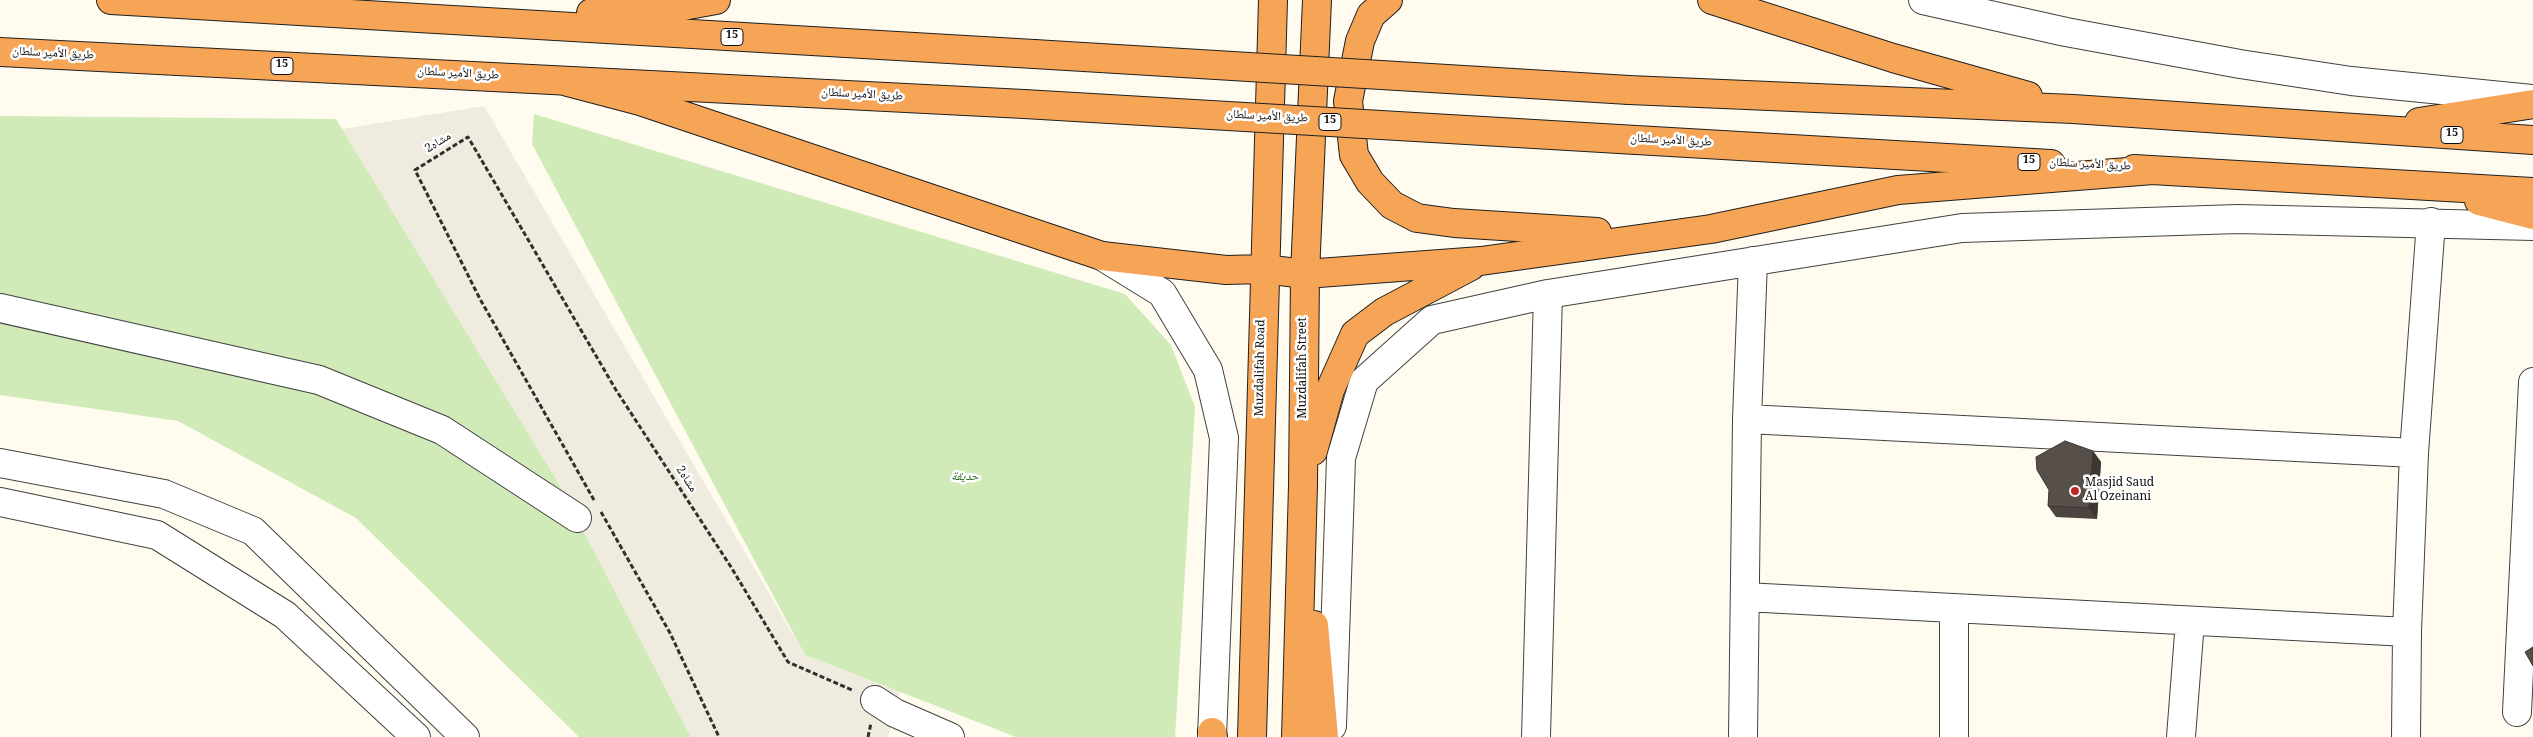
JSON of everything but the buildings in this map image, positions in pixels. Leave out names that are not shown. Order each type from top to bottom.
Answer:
[{"type":"highway","name":"15","points":[[112,0],[1629,90],[2073,109],[2533,140]]},
{"type":"highway","points":[[430,19],[661,10],[716,0]]},
{"type":"highway","name":"Muzdalifah Road","points":[[1252,737],[1273,0]]},
{"type":"highway","name":"Muzdalifah Street","points":[[1296,737],[1303,485],[1305,274],[1317,0]]},
{"type":"highway","points":[[1388,0],[1371,15],[1360,41],[1348,101],[1354,155],[1370,182],[1392,205],[1417,218],[1454,223],[1662,236]]},
{"type":"highway","points":[[1706,0],[1713,0],[1893,58],[2073,109]]},
{"type":"highway","name":"طريق الأمير سلطان","points":[[0,52],[1024,104],[2533,192]]},
{"type":"highway","points":[[564,81],[640,101],[1102,256],[1226,270],[1264,269],[1305,274],[1481,261],[1710,229],[1898,190],[2153,170]]},
{"type":"highway","points":[[2371,129],[2533,104]]},
{"type":"highway","points":[[2422,185],[2533,215]]},
{"type":"highway","points":[[1324,737],[1303,485],[1330,390],[1355,334],[1384,312],[1481,261]]},
{"type":"highway","points":[[1263,309],[1276,283],[1295,284],[1305,310]]},
{"type":"street","points":[[1923,0],[2066,32],[2240,64],[2351,81],[2533,99]]},
{"type":"street","points":[[1332,737],[1341,458],[1364,382],[1432,320],[1548,294],[1962,228],[2238,219],[2431,222],[2533,226]]},
{"type":"street","points":[[2406,737],[2407,632],[2414,453],[2431,222]]},
{"type":"street","points":[[1102,256],[1162,293],[1208,370],[1224,438],[1212,736]]},
{"type":"street","points":[[1743,737],[1747,420],[1753,262]]},
{"type":"street","points":[[1536,737],[1548,294]]},
{"type":"street","points":[[0,308],[319,380],[442,430],[577,518]]},
{"type":"street","points":[[2517,712],[2528,614],[2533,382]]},
{"type":"street","points":[[1747,420],[2414,453]]},
{"type":"street","points":[[0,463],[164,494],[253,531],[464,737]]},
{"type":"street","points":[[0,502],[157,535],[285,615],[416,737]]},
{"type":"street","points":[[1745,597],[2407,632]]},
{"type":"street","points":[[1954,608],[1954,737]]},
{"type":"street","points":[[2181,737],[2190,620]]},
{"type":"street","points":[[875,700],[895,713],[950,737]]},
{"type":"path","name":"مشاه2","points":[[719,737],[670,633],[480,299],[414,170],[468,137],[616,390],[726,558],[788,662],[875,700]]},
{"type":"green space","name":"حديقة","points":[[534,114],[1125,294],[1171,345],[1195,407],[1175,737],[1016,737],[805,655],[532,144]]},
{"type":"green space","points":[[0,116],[336,119],[558,482],[691,737],[579,737],[356,518],[178,421],[0,395]]},
{"type":"shaded area","points":[[484,106],[805,655],[900,692],[888,737],[691,737],[558,482],[342,129]]},
{"type":"place","name":"Masjid Saud Al Ozeinani","points":[[2075,491]]}]
